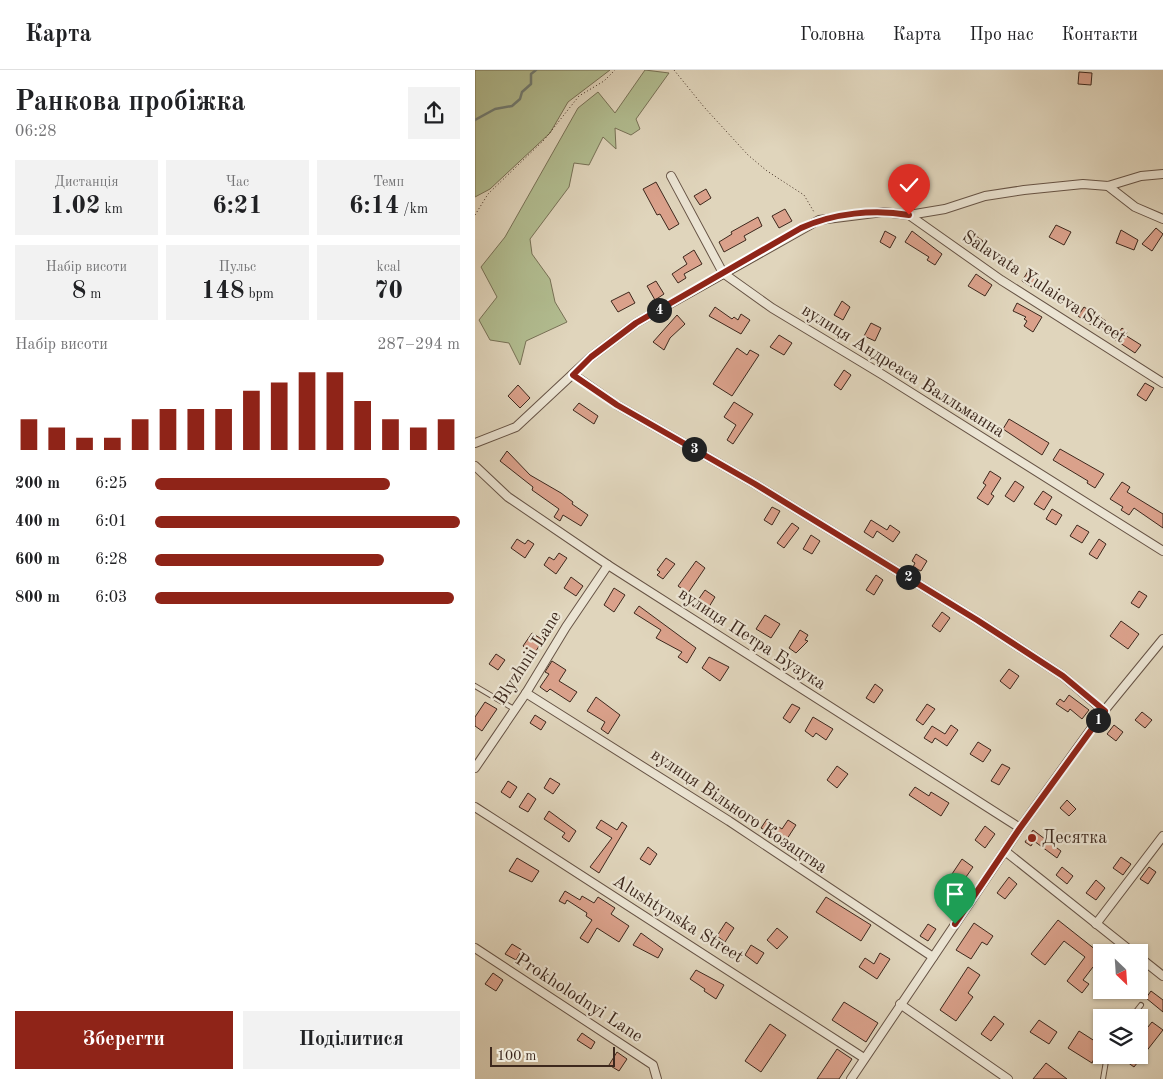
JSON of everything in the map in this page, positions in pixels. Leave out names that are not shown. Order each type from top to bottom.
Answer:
[{"type":"street","points":[[475,443],[517,427],[591,357],[636,323],[819,220],[883,212],[909,215],[945,209],[985,196],[1083,184],[1108,186],[1141,176],[1163,174]]},
{"type":"street","name":"вулиця Андреаса Валльманна","points":[[671,176],[723,274],[781,313],[1163,551]]},
{"type":"street","points":[[1108,186],[1135,207],[1163,219]]},
{"type":"street","name":"Salavata Yulaieva Street","points":[[909,215],[1001,280],[1163,383]]},
{"type":"street","points":[[573,375],[617,405],[755,484],[969,615],[1063,676],[1105,711]]},
{"type":"street","name":"вулиця Петра Бузука","points":[[475,466],[508,497],[608,565],[1020,828]]},
{"type":"street","name":"Blyzhnii Lane","points":[[475,768],[526,693],[566,627],[608,565]]},
{"type":"street","points":[[851,1079],[1020,828],[1105,711],[1163,639]]},
{"type":"street","name":"вулиця Вільного Козацтва","points":[[526,693],[729,821],[933,957]]},
{"type":"street","name":"Alushtynska Street","points":[[475,806],[864,1058]]},
{"type":"street","points":[[1096,924],[1163,836]]},
{"type":"street","points":[[1005,851],[1122,944]]},
{"type":"street","name":"Prokholodnyi Lane","points":[[475,948],[653,1066],[657,1079]]},
{"type":"street","points":[[1148,965],[1163,976]]},
{"type":"street","points":[[900,1004],[1008,1079]]},
{"type":"lane","points":[[475,686],[514,709]]},
{"type":"lane","points":[[1138,1009],[1141,1005]]},
{"type":"lane","points":[[1103,1079],[1106,1064]]},
{"type":"path","points":[[475,215],[488,194],[544,140],[579,96],[604,81],[615,70]]},
{"type":"path","points":[[674,70],[748,154],[767,171],[804,195],[819,220]]},
{"type":"green space","points":[[475,70],[610,70],[568,102],[550,133],[490,189],[475,197]]},
{"type":"green space","points":[[645,70],[669,73],[636,119],[640,129],[631,135],[615,128],[616,149],[603,137],[589,165],[574,163],[569,187],[530,239],[532,254],[550,279],[555,302],[567,322],[526,341],[520,365],[509,343],[490,340],[479,320],[497,297],[481,267],[505,237],[578,108],[598,92],[615,113]]},
{"type":"building","points":[[1079,72],[1092,73],[1091,85],[1078,84]]},
{"type":"building","points":[[656,182],[679,224],[669,230],[660,214],[657,215],[643,189]]},
{"type":"building","points":[[706,189],[711,198],[700,205],[694,196]]},
{"type":"building","points":[[785,209],[792,221],[779,228],[772,216]]},
{"type":"building","points":[[758,217],[762,226],[744,236],[746,240],[724,252],[719,242],[732,234],[731,232]]},
{"type":"building","points":[[1056,225],[1071,232],[1064,245],[1049,237]]},
{"type":"building","points":[[1156,228],[1163,234],[1152,251],[1142,244]]},
{"type":"building","points":[[1121,230],[1138,240],[1134,250],[1116,243]]},
{"type":"building","points":[[885,231],[896,237],[890,248],[880,242]]},
{"type":"building","points":[[912,231],[942,254],[935,265],[927,260],[929,257],[905,242]]},
{"type":"building","points":[[973,234],[983,241],[977,250],[967,243]]},
{"type":"building","points":[[694,250],[702,264],[684,274],[686,278],[678,283],[672,274],[687,264],[683,257]]},
{"type":"building","points":[[1030,268],[1039,274],[1032,287],[1022,281]]},
{"type":"building","points":[[976,274],[992,285],[985,296],[968,286]]},
{"type":"building","points":[[656,281],[664,294],[655,300],[647,286]]},
{"type":"building","points":[[629,292],[635,303],[618,312],[611,301]]},
{"type":"building","points":[[842,301],[850,307],[843,320],[834,315]]},
{"type":"building","points":[[1017,303],[1042,317],[1033,332],[1024,326],[1027,321],[1024,319],[1026,317],[1013,311]]},
{"type":"building","points":[[715,307],[732,319],[734,317],[738,320],[741,314],[750,320],[741,334],[709,316]]},
{"type":"building","points":[[1084,307],[1106,321],[1100,331],[1078,316]]},
{"type":"building","points":[[677,315],[685,324],[670,338],[664,350],[653,342]]},
{"type":"building","points":[[871,323],[881,328],[875,341],[864,336]]},
{"type":"building","points":[[1122,328],[1127,332],[1125,335],[1141,345],[1135,353],[1114,339]]},
{"type":"building","points":[[779,335],[792,343],[784,355],[770,347]]},
{"type":"building","points":[[737,348],[747,355],[750,350],[759,355],[732,396],[713,384]]},
{"type":"building","points":[[844,370],[851,375],[841,390],[834,385]]},
{"type":"building","points":[[1145,383],[1154,388],[1146,401],[1137,395]]},
{"type":"building","points":[[518,385],[530,398],[520,408],[508,396]]},
{"type":"building","points":[[734,402],[753,414],[733,444],[727,440],[736,425],[724,417]]},
{"type":"building","points":[[579,403],[598,416],[594,424],[573,410]]},
{"type":"building","points":[[1009,419],[1049,443],[1042,455],[1003,429]]},
{"type":"building","points":[[1060,449],[1104,474],[1095,488],[1087,483],[1088,481],[1053,460]]},
{"type":"building","points":[[507,451],[530,475],[561,493],[573,502],[572,504],[588,515],[581,526],[563,515],[560,521],[554,517],[559,509],[532,490],[533,487],[500,461]]},
{"type":"building","points":[[990,471],[1001,478],[991,494],[994,496],[988,505],[977,498],[986,485],[983,483]]},
{"type":"building","points":[[1015,481],[1024,487],[1014,502],[1005,496]]},
{"type":"building","points":[[1122,482],[1130,487],[1127,492],[1163,514],[1163,528],[1134,508],[1129,515],[1121,510],[1123,507],[1110,499]]},
{"type":"building","points":[[1043,491],[1052,497],[1044,510],[1034,504]]},
{"type":"building","points":[[772,507],[780,511],[772,525],[764,520]]},
{"type":"building","points":[[1052,509],[1062,515],[1056,525],[1046,519]]},
{"type":"building","points":[[871,520],[887,530],[890,525],[900,532],[893,542],[877,531],[873,538],[864,532]]},
{"type":"building","points":[[792,523],[799,528],[784,548],[777,543]]},
{"type":"building","points":[[1077,525],[1089,532],[1082,543],[1070,536]]},
{"type":"building","points":[[811,535],[820,541],[812,554],[803,549]]},
{"type":"building","points":[[517,539],[525,544],[528,540],[534,544],[525,558],[511,548]]},
{"type":"building","points":[[1099,539],[1106,544],[1097,559],[1089,554]]},
{"type":"building","points":[[559,553],[567,558],[556,574],[544,565],[549,557],[554,560]]},
{"type":"building","points":[[916,554],[927,561],[921,571],[913,567],[915,563],[912,561]]},
{"type":"building","points":[[666,558],[675,564],[663,579],[657,575],[660,572],[657,570]]},
{"type":"building","points":[[696,561],[705,568],[688,593],[678,586]]},
{"type":"building","points":[[876,575],[883,580],[874,595],[866,590]]},
{"type":"building","points":[[571,577],[583,586],[576,596],[564,588]]},
{"type":"building","points":[[614,588],[625,595],[614,612],[604,605]]},
{"type":"building","points":[[705,590],[715,597],[709,607],[698,600]]},
{"type":"building","points":[[1139,591],[1147,596],[1139,608],[1131,603]]},
{"type":"building","points":[[639,606],[696,648],[687,663],[678,657],[682,652],[656,638],[661,630],[634,613]]},
{"type":"building","points":[[942,612],[950,618],[940,632],[932,626]]},
{"type":"building","points":[[765,615],[780,624],[771,638],[756,629]]},
{"type":"building","points":[[1121,621],[1139,634],[1128,649],[1110,636]]},
{"type":"building","points":[[800,630],[808,635],[805,640],[808,641],[796,653],[789,648]]},
{"type":"building","points":[[532,633],[543,640],[534,654],[523,646]]},
{"type":"building","points":[[496,654],[505,660],[498,670],[489,664]]},
{"type":"building","points":[[709,657],[729,667],[720,681],[702,668]]},
{"type":"building","points":[[552,661],[566,670],[559,681],[577,692],[570,702],[550,689],[547,692],[540,687],[549,674],[545,672]]},
{"type":"building","points":[[1009,669],[1019,676],[1010,689],[1000,681]]},
{"type":"building","points":[[875,684],[883,690],[874,703],[866,698]]},
{"type":"building","points":[[1069,695],[1089,710],[1082,719],[1070,709],[1068,712],[1056,704],[1060,699],[1064,702]]},
{"type":"building","points":[[596,697],[620,715],[608,734],[601,729],[605,722],[587,711]]},
{"type":"building","points":[[485,702],[497,709],[482,731],[475,726],[475,717]]},
{"type":"building","points":[[792,704],[800,708],[790,723],[783,718]]},
{"type":"building","points":[[927,704],[935,709],[923,725],[916,720]]},
{"type":"building","points":[[1142,712],[1152,720],[1145,728],[1135,720]]},
{"type":"building","points":[[535,715],[546,722],[541,730],[530,723]]},
{"type":"building","points":[[813,717],[833,729],[826,740],[816,733],[813,737],[805,731]]},
{"type":"building","points":[[951,725],[958,730],[947,746],[935,738],[932,743],[924,738],[932,726],[945,734]]},
{"type":"building","points":[[1114,725],[1123,732],[1116,741],[1107,734]]},
{"type":"building","points":[[978,742],[991,750],[983,762],[970,754]]},
{"type":"building","points":[[1002,764],[1010,768],[999,785],[991,781]]},
{"type":"building","points":[[837,766],[848,774],[837,788],[827,780]]},
{"type":"building","points":[[550,778],[560,784],[553,794],[544,788]]},
{"type":"building","points":[[508,781],[517,787],[510,798],[501,792]]},
{"type":"building","points":[[915,787],[929,796],[931,792],[949,803],[941,816],[909,795]]},
{"type":"building","points":[[528,793],[536,799],[528,812],[519,807]]},
{"type":"building","points":[[1067,800],[1076,809],[1069,816],[1060,808]]},
{"type":"building","points":[[549,811],[576,831],[569,842],[562,837],[565,833],[544,819]]},
{"type":"building","points":[[767,819],[782,829],[788,820],[796,825],[785,842],[761,828]]},
{"type":"building","points":[[601,820],[617,830],[622,822],[627,826],[599,873],[590,867],[612,838],[596,828]]},
{"type":"building","points":[[985,826],[995,834],[985,848],[975,840]]},
{"type":"building","points":[[1033,830],[1061,851],[1057,858],[1034,841],[1031,846],[1025,842]]},
{"type":"building","points":[[648,847],[657,854],[650,865],[640,859]]},
{"type":"building","points":[[1121,857],[1131,864],[1123,875],[1113,868]]},
{"type":"building","points":[[517,858],[539,871],[532,882],[509,871]]},
{"type":"building","points":[[962,859],[973,867],[952,897],[942,889]]},
{"type":"building","points":[[1062,867],[1073,876],[1067,884],[1056,875]]},
{"type":"building","points":[[1149,867],[1156,872],[1148,884],[1140,879]]},
{"type":"building","points":[[1009,877],[1017,884],[1005,899],[997,893]]},
{"type":"building","points":[[1096,880],[1105,888],[1096,900],[1086,893]]},
{"type":"building","points":[[565,891],[580,900],[582,896],[594,903],[598,897],[615,908],[611,914],[629,926],[619,942],[597,928],[588,943],[580,938],[592,920],[586,916],[587,913],[567,900],[565,904],[559,901]]},
{"type":"building","points":[[826,897],[871,925],[861,941],[816,912]]},
{"type":"building","points":[[1058,920],[1093,948],[1093,967],[1083,980],[1089,984],[1082,993],[1067,981],[1085,957],[1064,941],[1045,965],[1031,954]]},
{"type":"building","points":[[726,922],[734,928],[725,942],[717,936]]},
{"type":"building","points":[[974,923],[993,936],[987,945],[982,942],[971,959],[956,950]]},
{"type":"building","points":[[928,924],[936,929],[928,941],[920,936]]},
{"type":"building","points":[[777,928],[788,937],[777,949],[767,940]]},
{"type":"building","points":[[641,933],[663,949],[658,958],[633,945]]},
{"type":"building","points":[[512,944],[522,950],[516,960],[505,954]]},
{"type":"building","points":[[751,945],[764,953],[757,964],[745,955]]},
{"type":"building","points":[[880,953],[890,959],[877,979],[859,967],[865,958],[874,964]]},
{"type":"building","points":[[968,967],[980,975],[968,993],[973,997],[956,1021],[940,1010]]},
{"type":"building","points":[[696,970],[724,985],[716,999],[690,979]]},
{"type":"building","points":[[493,973],[503,980],[496,991],[485,984]]},
{"type":"building","points":[[1151,991],[1163,1000],[1163,1012],[1147,999]]},
{"type":"building","points":[[844,1002],[878,1023],[866,1042],[832,1020]]},
{"type":"building","points":[[994,1016],[1004,1024],[991,1041],[981,1034]]},
{"type":"building","points":[[1039,1020],[1057,1032],[1049,1044],[1030,1032]]},
{"type":"building","points":[[1152,1022],[1163,1030],[1148,1049],[1148,1027]]},
{"type":"building","points":[[770,1024],[786,1035],[761,1072],[745,1061]]},
{"type":"building","points":[[1079,1031],[1093,1040],[1092,1063],[1068,1048]]},
{"type":"building","points":[[582,1033],[595,1042],[591,1049],[577,1040]]},
{"type":"building","points":[[837,1049],[852,1059],[839,1079],[817,1079]]},
{"type":"building","points":[[617,1052],[627,1059],[619,1071],[609,1065]]},
{"type":"building","points":[[1046,1063],[1067,1079],[1033,1079]]},
{"type":"waterway","points":[[475,120],[495,109],[512,106],[520,99],[522,92],[531,84],[531,74],[536,70]]},
{"type":"place","name":"Десятка","points":[[1032,838]]},
{"type":"route","points":[[909,215],[891,212],[861,214],[819,220],[801,228],[636,323],[591,357],[573,375],[617,405],[839,534],[977,620],[1063,676],[1105,711],[1020,828],[955,924]]}]
